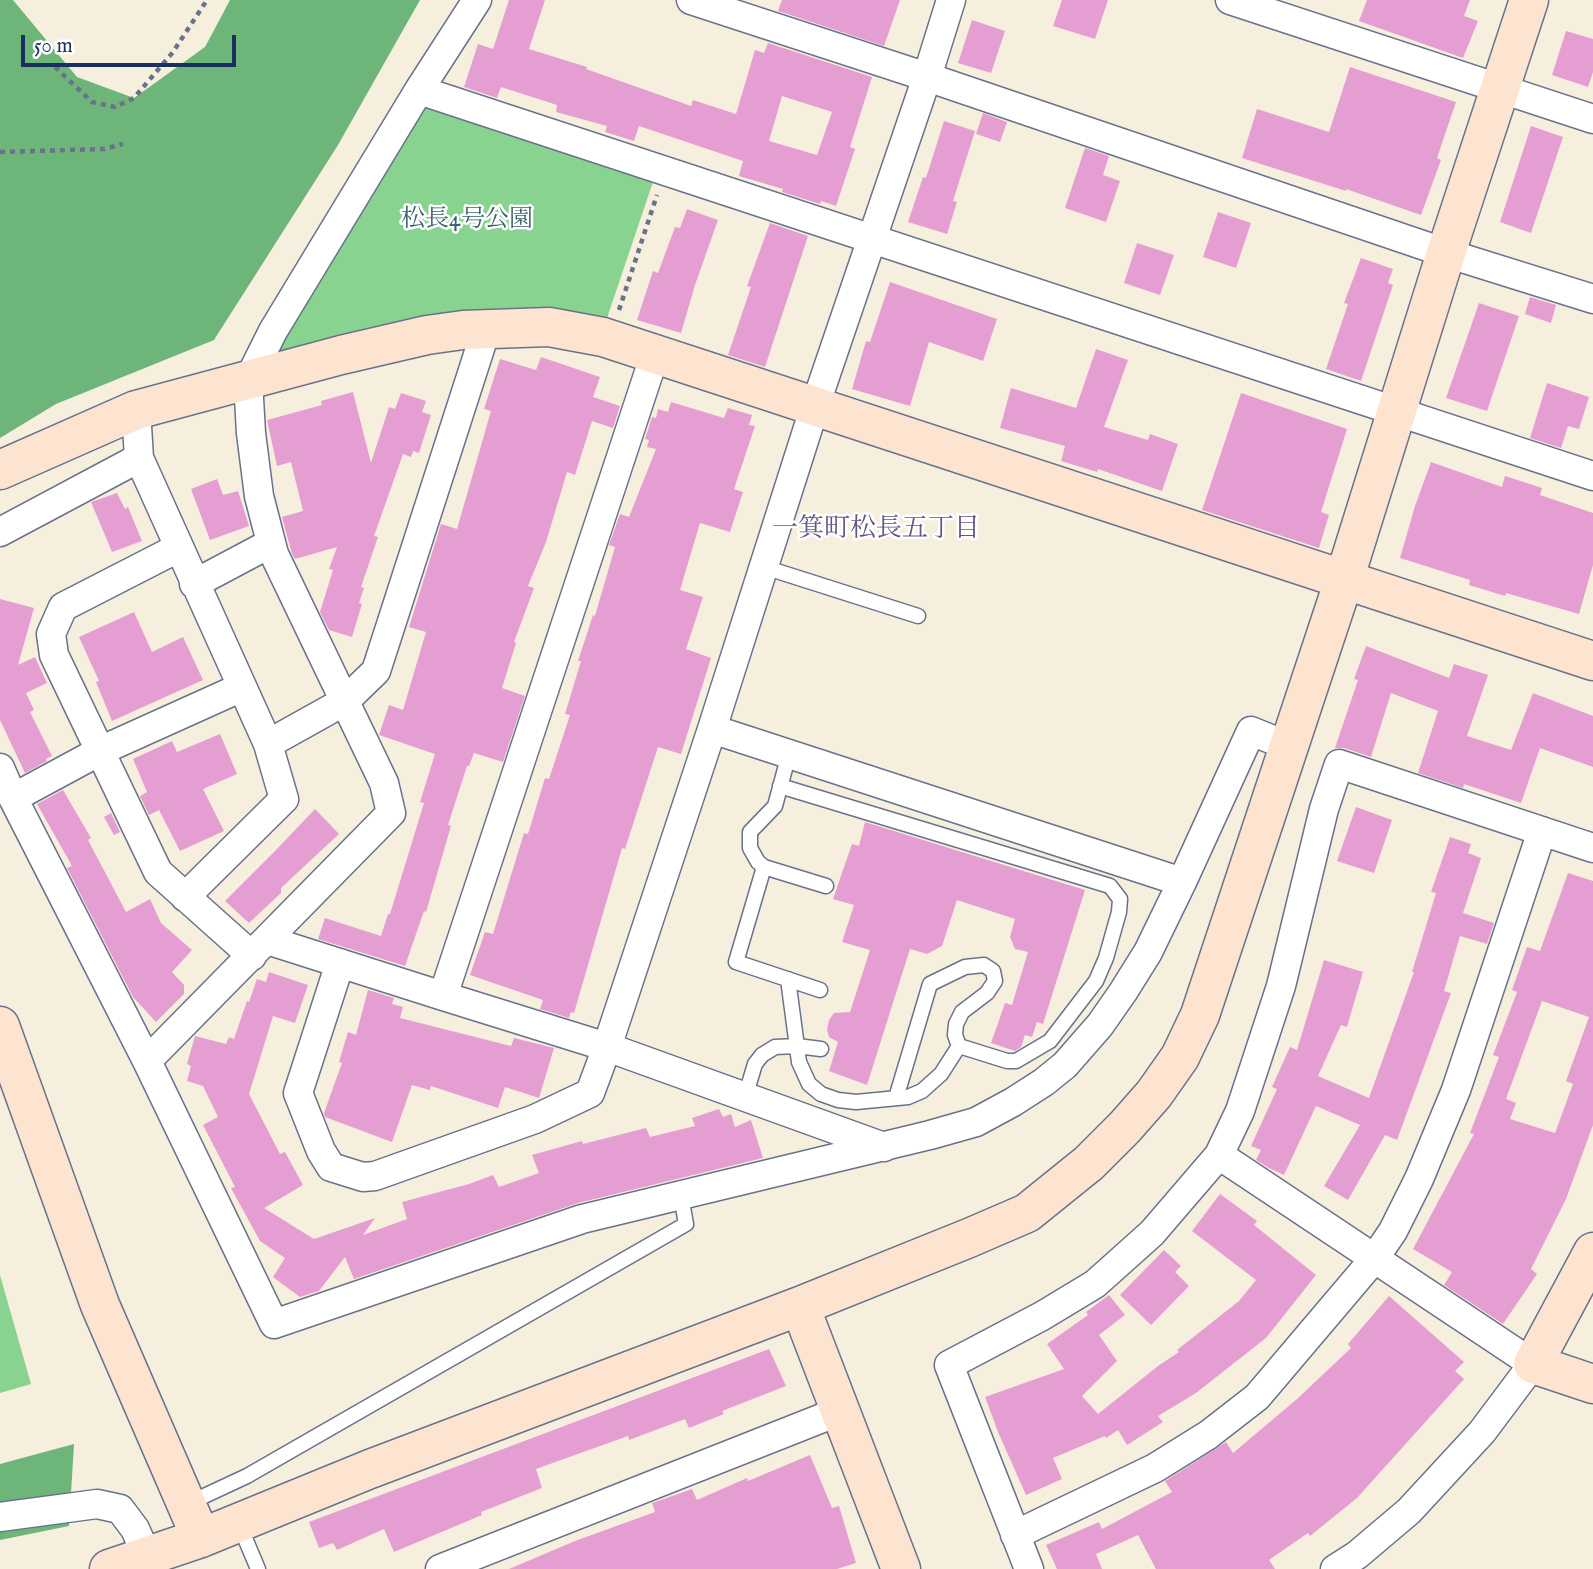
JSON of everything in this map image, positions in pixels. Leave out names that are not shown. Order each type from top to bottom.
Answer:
[{"type":"street","points":[[147,1061],[391,813],[384,783],[274,554],[259,496],[248,382],[273,331],[419,90],[477,0]]},
{"type":"street","points":[[691,0],[1446,253],[1593,299]]},
{"type":"street","points":[[340,963],[298,1093],[321,1151],[331,1167],[347,1174],[375,1176],[535,1119],[590,1093],[951,0]]},
{"type":"street","points":[[1230,0],[1593,119]]},
{"type":"street","points":[[109,1569],[147,1556],[194,1521],[239,1522],[370,1469],[800,1306],[1027,1213],[1089,1163],[1154,1094],[1180,1057],[1200,1015],[1344,580],[1395,412],[1529,0]]},
{"type":"street","points":[[419,90],[1593,476]]},
{"type":"street","points":[[0,470],[136,410],[341,355],[427,335],[549,327],[609,339],[1593,661]]},
{"type":"street","points":[[268,744],[345,701],[376,671],[486,330]]},
{"type":"street","points":[[443,996],[655,354]]},
{"type":"street","points":[[136,410],[139,457],[268,744],[284,799],[185,897]]},
{"type":"street","points":[[0,532],[139,457]]},
{"type":"street","points":[[194,584],[271,544]]},
{"type":"street","points":[[178,548],[63,607],[51,634],[54,655],[158,872],[185,897],[260,948],[340,963],[607,1047],[884,1147]]},
{"type":"street","points":[[13,798],[100,751],[242,687]]},
{"type":"street","points":[[712,729],[1182,882]]},
{"type":"street","points":[[0,768],[147,1061],[274,1324],[582,1219],[884,1147],[976,1122],[1023,1095],[1065,1065],[1124,992],[1148,952],[1251,731],[1288,746]]},
{"type":"street","points":[[1029,1569],[949,1365],[1042,1316],[1094,1284],[1152,1233],[1219,1155],[1240,1111],[1281,986],[1324,809],[1339,764],[1593,848]]},
{"type":"street","points":[[1016,1535],[1155,1468],[1208,1435],[1257,1397],[1374,1259],[1419,1180],[1456,1090],[1542,831]]},
{"type":"street","points":[[0,1026],[100,1306],[194,1521]]},
{"type":"street","points":[[1219,1155],[1533,1364],[1593,1384]]},
{"type":"street","points":[[1335,1569],[1357,1555],[1409,1511],[1482,1432],[1533,1364],[1593,1252]]},
{"type":"street","points":[[800,1306],[901,1569]]},
{"type":"street","points":[[440,1569],[840,1411]]},
{"type":"street","points":[[0,1517],[97,1504],[120,1509],[135,1529],[147,1556]]},
{"type":"lane","points":[[764,567],[918,616]]},
{"type":"lane","points":[[789,754],[775,806],[750,832],[750,848],[764,867],[826,886]]},
{"type":"lane","points":[[780,786],[1110,886],[1119,899],[1119,912],[1106,958],[1096,981],[1050,1041],[1016,1061],[1007,1061],[959,1046]]},
{"type":"lane","points":[[764,867],[736,962],[820,990]]},
{"type":"lane","points":[[896,1098],[930,984],[965,967],[984,965],[993,971],[995,981],[986,993],[962,1012],[956,1024],[955,1035],[959,1046]]},
{"type":"lane","points":[[788,979],[799,1062],[809,1084],[821,1094],[856,1102],[908,1097],[922,1091],[941,1074],[959,1046]]},
{"type":"lane","points":[[745,1097],[755,1064],[762,1055],[775,1048],[797,1046],[821,1049]]},
{"type":"lane","points":[[194,1521],[247,1476],[686,1224],[681,1196]]},
{"type":"lane","points":[[239,1522],[258,1569]]},
{"type":"path","points":[[55,66],[92,102],[115,107],[134,98],[173,52],[207,0]]},
{"type":"path","points":[[0,152],[104,149],[123,144]]},
{"type":"path","points":[[609,339],[665,171]]},
{"type":"green space","points":[[0,0],[13,0],[77,77],[134,98],[205,47],[230,0],[420,0],[338,145],[214,340],[56,404],[0,438]]},
{"type":"green space","name":"松長4号公園","points":[[422,99],[655,176],[603,330],[263,368]]},
{"type":"green space","points":[[0,1275],[31,1384],[0,1393]]},
{"type":"green space","points":[[74,1444],[69,1526],[0,1540],[0,1464]]},
{"type":"building","points":[[509,0],[545,0],[529,49],[587,67],[586,69],[691,106],[693,100],[736,114],[755,50],[764,53],[768,43],[872,77],[850,147],[855,149],[836,206],[821,201],[820,204],[739,176],[743,161],[639,126],[634,141],[605,132],[607,126],[556,112],[557,105],[501,87],[497,98],[464,87],[478,44],[493,49]],"holes":[[[782,96],[832,112],[817,155],[769,141]]]},
{"type":"building","points":[[782,0],[900,0],[884,46],[778,11]]},
{"type":"building","points":[[1062,0],[1108,0],[1095,39],[1053,26]]},
{"type":"building","points":[[1367,0],[1470,0],[1464,16],[1478,21],[1463,58],[1359,21]]},
{"type":"building","points":[[972,20],[1005,31],[991,73],[958,63]]},
{"type":"building","points":[[1566,31],[1593,39],[1593,72],[1588,87],[1552,75]]},
{"type":"building","points":[[1350,67],[1456,102],[1437,158],[1441,160],[1421,215],[1242,158],[1257,109],[1329,132]]},
{"type":"building","points":[[983,113],[1007,122],[1000,142],[976,134]]},
{"type":"building","points":[[944,121],[975,131],[953,201],[957,202],[947,234],[908,222],[923,177],[926,178]]},
{"type":"building","points":[[1531,126],[1563,137],[1531,233],[1500,222]]},
{"type":"building","points":[[1085,148],[1109,156],[1103,175],[1120,181],[1106,222],[1065,208]]},
{"type":"building","points":[[687,209],[718,220],[681,333],[637,320],[653,271],[658,273],[675,227],[680,228]]},
{"type":"building","points":[[1218,212],[1251,223],[1236,268],[1203,257]]},
{"type":"building","points":[[770,223],[808,236],[765,367],[728,355],[751,287],[747,286]]},
{"type":"building","points":[[1137,243],[1174,255],[1160,295],[1124,283]]},
{"type":"building","points":[[1361,258],[1393,269],[1388,283],[1393,285],[1361,381],[1326,369],[1348,304],[1344,303]]},
{"type":"building","points":[[890,282],[997,319],[983,361],[929,342],[910,406],[852,389],[866,341],[870,342]]},
{"type":"building","points":[[1530,297],[1556,305],[1551,323],[1525,314]]},
{"type":"building","points":[[1479,303],[1519,316],[1487,411],[1446,398]]},
{"type":"building","points":[[1096,349],[1128,360],[1104,427],[1148,440],[1150,434],[1178,444],[1162,491],[1098,469],[1097,472],[1061,461],[1065,446],[1000,428],[1011,388],[1076,408]]},
{"type":"building","points":[[541,357],[600,377],[593,397],[620,406],[613,428],[592,421],[575,475],[567,472],[546,542],[528,586],[534,588],[514,642],[516,643],[502,688],[525,696],[503,762],[474,753],[467,766],[448,825],[451,826],[426,912],[424,911],[405,966],[318,939],[325,918],[381,936],[390,914],[424,803],[420,802],[435,754],[379,735],[389,705],[403,710],[426,632],[409,627],[441,524],[457,529],[491,411],[484,409],[500,359],[536,370]]},
{"type":"building","points":[[1547,383],[1589,397],[1579,429],[1568,426],[1561,448],[1530,438]]},
{"type":"building","points":[[353,392],[371,463],[389,407],[395,409],[401,393],[426,401],[422,412],[431,415],[419,453],[413,451],[411,457],[403,454],[374,536],[378,537],[361,587],[364,588],[359,603],[362,604],[352,637],[329,630],[320,612],[333,570],[329,569],[337,547],[295,559],[292,554],[282,517],[303,511],[291,462],[277,466],[267,420],[322,405],[321,401]]},
{"type":"building","points":[[1241,393],[1347,429],[1321,512],[1329,515],[1319,548],[1202,510]]},
{"type":"building","points":[[671,402],[724,418],[728,408],[752,415],[749,425],[755,426],[734,489],[743,492],[730,532],[700,523],[680,590],[703,597],[686,649],[711,658],[681,754],[658,747],[625,849],[622,848],[574,1013],[571,1012],[569,1018],[540,1009],[543,1000],[470,975],[485,932],[493,934],[524,833],[528,834],[545,778],[549,779],[570,715],[565,714],[581,661],[578,661],[593,615],[595,616],[615,547],[609,545],[620,514],[629,517],[656,449],[647,447],[649,440],[645,439],[652,417],[656,418],[658,409],[668,412]]},
{"type":"building","points":[[1431,462],[1502,487],[1505,476],[1542,488],[1540,495],[1593,513],[1593,565],[1579,614],[1469,585],[1470,580],[1400,558]]},
{"type":"building","points":[[217,479],[223,495],[238,491],[249,526],[210,540],[191,489]]},
{"type":"building","points":[[117,493],[125,509],[128,507],[142,541],[112,552],[91,502]]},
{"type":"building","points":[[0,599],[34,608],[18,665],[35,657],[47,683],[26,693],[34,710],[30,712],[52,756],[25,773],[0,720]]},
{"type":"building","points":[[134,612],[152,652],[183,637],[203,680],[112,721],[96,682],[99,681],[79,637]]},
{"type":"building","points":[[1366,646],[1449,678],[1454,664],[1488,675],[1467,736],[1511,750],[1533,693],[1593,716],[1593,767],[1540,748],[1521,803],[1464,784],[1463,788],[1418,773],[1438,711],[1391,693],[1371,757],[1344,748],[1335,748],[1358,680],[1354,679]]},
{"type":"building","points":[[220,734],[237,774],[203,789],[224,831],[180,851],[159,810],[149,815],[140,796],[147,792],[133,759],[172,741],[177,752]]},
{"type":"building","points":[[63,790],[91,838],[88,840],[126,912],[150,899],[161,923],[192,950],[172,972],[184,985],[184,994],[156,1022],[133,997],[67,868],[72,866],[37,804]]},
{"type":"building","points":[[1356,807],[1392,820],[1374,873],[1337,861]]},
{"type":"building","points":[[315,809],[339,834],[281,888],[281,893],[249,923],[225,901]]},
{"type":"building","points":[[111,813],[120,832],[114,835],[104,817]]},
{"type":"building","points":[[865,822],[1085,890],[1043,1024],[1037,1022],[1032,1037],[1025,1035],[1021,1047],[1015,1051],[991,1043],[1005,1003],[1012,1005],[1028,952],[1015,949],[1010,937],[1015,919],[957,900],[942,946],[927,954],[910,949],[867,1085],[829,1071],[838,1042],[829,1037],[829,1020],[834,1013],[850,1012],[870,950],[842,942],[854,905],[833,899],[852,844],[859,846]]},
{"type":"building","points":[[1450,837],[1471,844],[1468,853],[1481,858],[1463,913],[1494,923],[1487,944],[1460,936],[1444,991],[1451,993],[1397,1140],[1385,1135],[1348,1200],[1324,1186],[1360,1125],[1316,1106],[1284,1175],[1269,1168],[1256,1160],[1261,1150],[1251,1146],[1277,1089],[1272,1087],[1290,1047],[1297,1050],[1324,960],[1363,972],[1347,1027],[1341,1025],[1318,1076],[1369,1098],[1414,972],[1436,893],[1431,892]]},
{"type":"building","points":[[1568,873],[1593,881],[1593,1125],[1566,1199],[1531,1269],[1537,1274],[1503,1324],[1444,1285],[1452,1272],[1413,1249],[1474,1134],[1470,1133],[1499,1057],[1493,1055],[1517,992],[1512,990],[1527,947],[1540,951]],"holes":[[[1542,1001],[1589,1017],[1566,1081],[1573,1084],[1555,1133],[1510,1119],[1516,1103],[1506,1099]]]},
{"type":"building","points":[[269,972],[308,985],[295,1023],[273,1016],[249,1094],[280,1154],[285,1152],[303,1185],[264,1208],[314,1239],[375,1218],[363,1235],[407,1219],[402,1202],[493,1175],[499,1187],[539,1173],[532,1155],[646,1128],[650,1137],[695,1126],[692,1118],[719,1109],[723,1117],[731,1114],[735,1127],[751,1120],[763,1158],[578,1203],[354,1279],[345,1257],[319,1291],[300,1297],[273,1277],[285,1258],[260,1241],[231,1188],[235,1187],[203,1125],[218,1117],[203,1086],[187,1081],[191,1066],[187,1064],[195,1036],[226,1044],[229,1037],[234,1039],[257,979],[266,982]]},
{"type":"building","points":[[368,990],[394,998],[392,1004],[403,1007],[400,1018],[511,1046],[514,1038],[554,1048],[539,1098],[505,1087],[498,1108],[431,1086],[430,1090],[412,1085],[392,1142],[325,1117],[324,1113],[342,1063],[339,1062],[348,1032],[356,1035]]},
{"type":"building","points":[[1220,1194],[1257,1221],[1254,1225],[1316,1275],[1266,1338],[1196,1393],[1158,1416],[1163,1422],[1127,1445],[1118,1430],[1106,1438],[1105,1436],[1053,1458],[1062,1479],[1026,1495],[985,1397],[1064,1369],[1047,1344],[1088,1315],[1086,1312],[1109,1295],[1125,1315],[1099,1335],[1117,1361],[1082,1396],[1098,1414],[1179,1352],[1177,1350],[1239,1301],[1256,1280],[1192,1231]]},
{"type":"building","points":[[1164,1250],[1181,1266],[1175,1272],[1189,1286],[1151,1325],[1120,1295]]},
{"type":"building","points":[[1389,1296],[1464,1362],[1455,1371],[1464,1379],[1357,1498],[1310,1536],[1308,1533],[1269,1560],[1275,1569],[1156,1569],[1138,1535],[1096,1554],[1102,1569],[1057,1569],[1046,1545],[1099,1522],[1102,1529],[1172,1492],[1165,1481],[1226,1442],[1233,1453],[1297,1399],[1351,1348],[1348,1344]]},
{"type":"building","points":[[769,1349],[786,1386],[722,1411],[724,1414],[689,1428],[685,1419],[536,1469],[542,1488],[481,1512],[482,1515],[394,1552],[384,1529],[337,1550],[333,1543],[319,1548],[309,1522]]},
{"type":"building","points":[[810,1455],[832,1508],[839,1506],[856,1563],[837,1569],[509,1569],[655,1512],[652,1503],[692,1489],[697,1500]]},
{"type":"district","name":"一箕町松長五丁目","points":[[876,531]]}]
